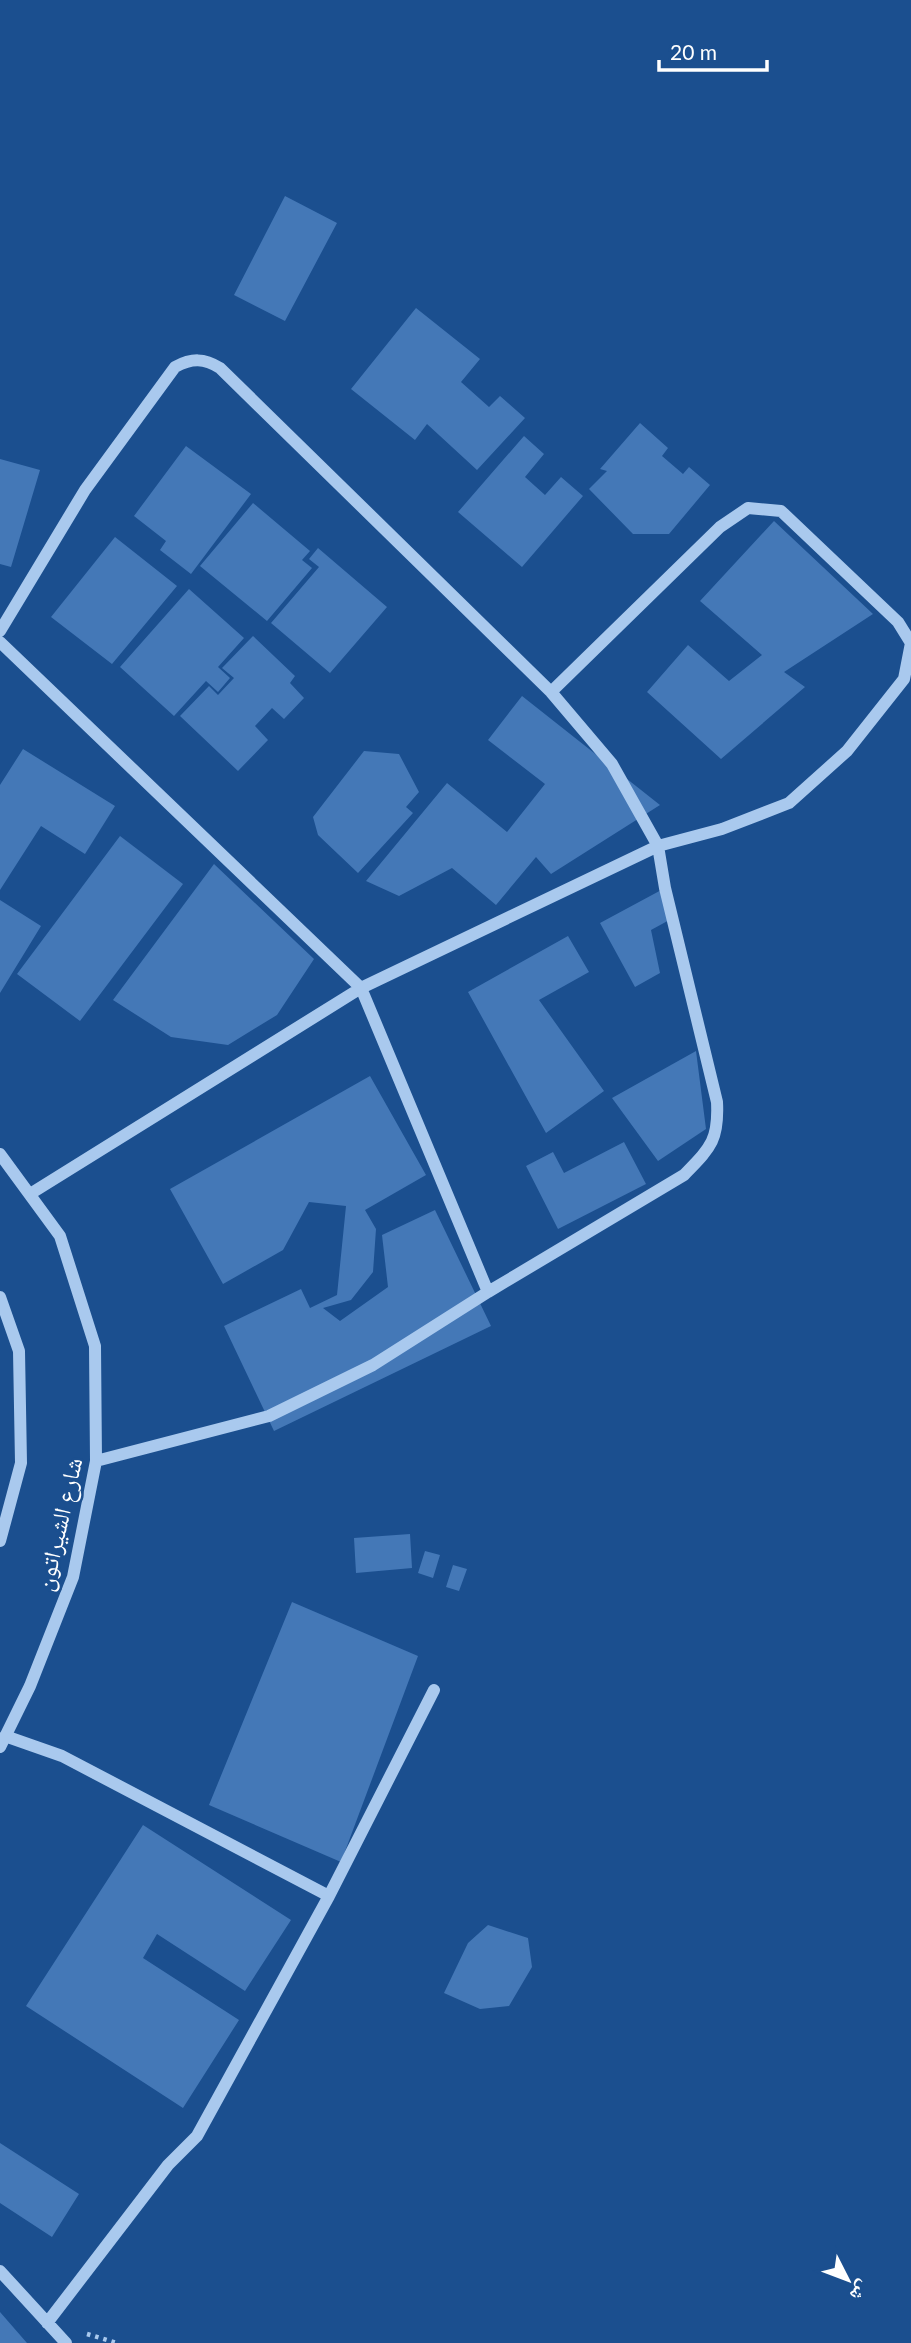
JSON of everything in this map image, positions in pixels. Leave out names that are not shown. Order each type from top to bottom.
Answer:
[{"type":"street","points":[[0,631],[85,490],[174,367],[188,360],[207,360],[220,368],[551,692],[611,764],[658,846],[665,888],[718,1102],[718,1127],[708,1150],[684,1175],[488,1292],[373,1365],[269,1416],[96,1461]]},
{"type":"street","points":[[30,1194],[361,988],[658,846],[722,830],[789,803],[847,751],[904,679],[911,643],[898,622],[782,511],[748,508],[720,527],[551,692]]},
{"type":"street","points":[[0,642],[361,988],[488,1292]]},
{"type":"street","name":"شارع الشيراتون","points":[[0,1154],[60,1236],[96,1346],[96,1461],[73,1577],[30,1686],[3,1741]]},
{"type":"street","name":"شارع الشيراتون","points":[[0,1297],[19,1351],[21,1463],[0,1541]]},
{"type":"street","points":[[47,2323],[168,2165],[197,2136],[329,1896],[435,1690]]},
{"type":"street","points":[[3,1741],[62,1756],[329,1896]]},
{"type":"street","points":[[0,2271],[66,2343]]},
{"type":"building","points":[[285,196],[337,223],[285,321],[234,295]]},
{"type":"building","points":[[416,308],[480,359],[461,382],[489,407],[500,396],[525,418],[477,470],[427,424],[415,440],[351,389]]},
{"type":"building","points":[[640,423],[668,448],[662,456],[683,474],[689,467],[710,485],[669,534],[633,534],[589,489],[607,471],[600,469]]},
{"type":"building","points":[[524,436],[544,454],[525,477],[545,495],[561,477],[583,496],[522,567],[458,512]]},
{"type":"building","points":[[186,446],[251,494],[191,574],[160,550],[166,541],[134,516]]},
{"type":"building","points":[[0,459],[40,470],[11,567],[0,564]]},
{"type":"building","points":[[253,503],[310,551],[302,560],[312,568],[267,621],[200,566]]},
{"type":"building","points":[[774,521],[873,614],[784,672],[805,687],[721,759],[647,692],[688,645],[729,681],[762,655],[700,601]]},
{"type":"building","points":[[115,537],[177,586],[112,664],[51,617]]},
{"type":"building","points":[[318,548],[387,607],[330,673],[271,623],[319,567],[309,559]]},
{"type":"building","points":[[189,589],[244,638],[218,667],[230,678],[218,692],[206,681],[174,716],[120,667]]},
{"type":"building","points":[[253,636],[295,676],[290,683],[304,698],[284,719],[272,708],[255,726],[268,740],[238,771],[180,716],[209,686],[218,695],[234,678],[222,668]]},
{"type":"building","points":[[522,696],[660,805],[551,874],[536,857],[496,905],[452,868],[399,896],[366,881],[447,783],[507,832],[545,784],[488,740]]},
{"type":"building","points":[[23,749],[115,806],[85,854],[41,826],[0,890],[0,785]]},
{"type":"building","points":[[364,751],[399,754],[419,792],[406,807],[413,813],[358,873],[318,835],[313,817]]},
{"type":"building","points":[[120,836],[183,884],[80,1021],[17,974]]},
{"type":"building","points":[[214,864],[314,959],[277,1015],[228,1045],[171,1037],[113,1000]]},
{"type":"building","points":[[665,888],[673,918],[651,930],[660,973],[635,987],[600,923]]},
{"type":"building","points":[[0,900],[41,926],[0,993]]},
{"type":"building","points":[[568,936],[589,972],[539,1000],[604,1091],[546,1133],[468,992]]},
{"type":"building","points":[[696,1051],[706,1129],[658,1161],[612,1098]]},
{"type":"building","points":[[370,1076],[426,1175],[365,1210],[376,1229],[373,1272],[351,1300],[323,1308],[340,1321],[388,1287],[382,1235],[435,1210],[491,1326],[274,1431],[224,1326],[301,1289],[310,1308],[337,1295],[346,1206],[309,1202],[283,1250],[223,1284],[170,1189]]},
{"type":"building","points":[[624,1142],[646,1184],[558,1229],[526,1166],[553,1152],[564,1173]]},
{"type":"building","points":[[410,1534],[412,1568],[356,1573],[354,1538]]},
{"type":"building","points":[[425,1551],[440,1555],[433,1578],[418,1573]]},
{"type":"building","points":[[453,1565],[467,1569],[459,1591],[446,1587]]},
{"type":"building","points":[[292,1602],[418,1656],[341,1862],[209,1805]]},
{"type":"building","points":[[143,1825],[291,1920],[245,1991],[157,1934],[143,1958],[239,2020],[183,2108],[26,2006]]},
{"type":"building","points":[[488,1925],[528,1938],[532,1967],[509,2006],[480,2009],[444,1993],[468,1943]]},
{"type":"building","points":[[0,2143],[79,2194],[52,2237],[0,2203]]},
{"type":"building","points":[[0,2312],[27,2343],[0,2343]]}]
